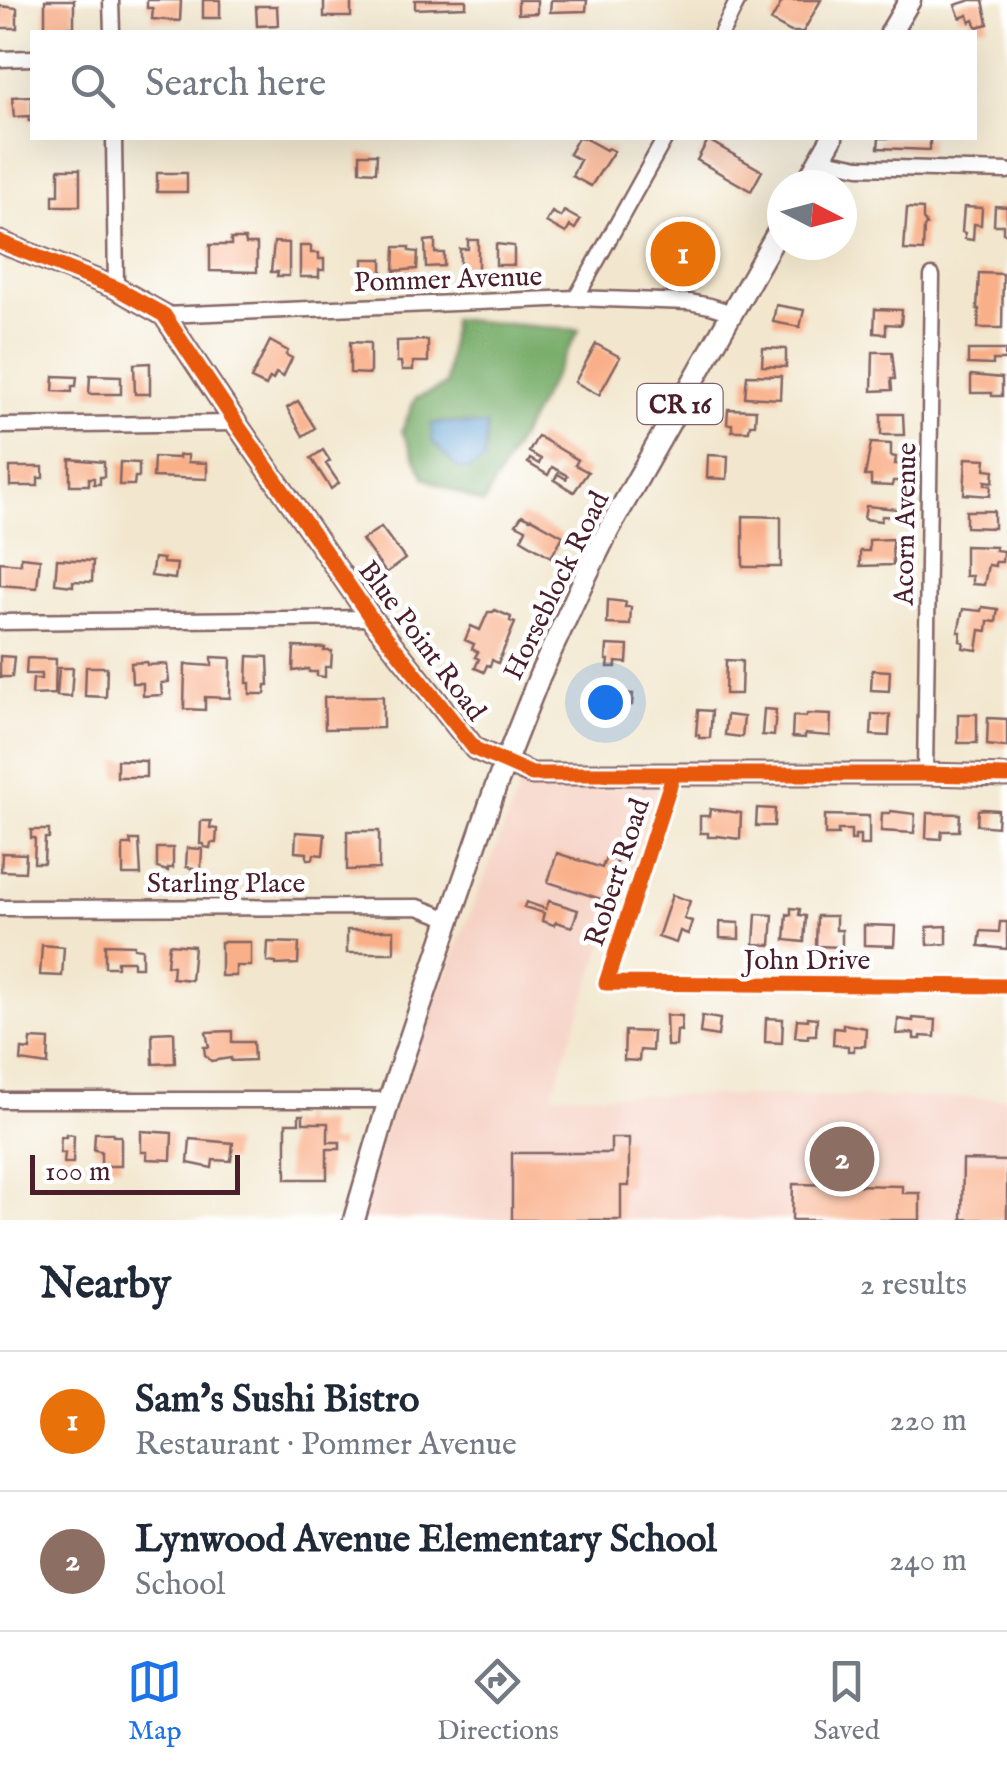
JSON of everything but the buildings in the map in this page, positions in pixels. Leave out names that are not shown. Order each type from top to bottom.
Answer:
[{"type":"street","points":[[111,0],[112,30]]},
{"type":"street","points":[[723,30],[738,0]]},
{"type":"street","points":[[892,30],[910,0]]},
{"type":"street","points":[[0,59],[30,58]]},
{"type":"street","points":[[114,140],[116,288]]},
{"type":"street","points":[[576,298],[664,140]]},
{"type":"street","points":[[814,170],[831,140]]},
{"type":"street","points":[[820,159],[859,167],[1007,171]]},
{"type":"street","name":"Blue Point Road","points":[[0,242],[116,288],[164,315],[371,618],[475,749],[532,774],[1007,776]]},
{"type":"street","name":"Horseblock Road","points":[[354,1220],[450,919],[540,675],[608,531],[767,251]]},
{"type":"street","name":"Acorn Avenue","points":[[926,774],[932,276]]},
{"type":"street","name":"Pommer Avenue","points":[[164,315],[576,298],[689,302],[732,313]]},
{"type":"street","points":[[0,426],[236,423]]},
{"type":"street","points":[[0,622],[371,618]]},
{"type":"street","name":"Robert Road","points":[[606,983],[673,776]]},
{"type":"street","name":"Starling Place","points":[[0,908],[418,906],[450,919]]},
{"type":"street","name":"John Drive","points":[[606,983],[1007,986]]},
{"type":"street","points":[[0,1100],[390,1100]]},
{"type":"shaded area","points":[[524,777],[659,782],[552,1094],[1007,1098],[1007,1220],[349,1220]]},
{"type":"green space","points":[[452,319],[579,330],[483,504],[425,478],[402,431],[415,399],[446,385]]},
{"type":"water","points":[[431,424],[487,426],[484,461],[469,470],[457,468],[432,441]]},
{"type":"cycle path","points":[[0,242],[116,288],[164,315],[371,618],[475,749],[532,774],[1007,776]]},
{"type":"cycle path","points":[[673,776],[606,983],[1007,986]]},
{"type":"place","name":"Sam's Sushi Bistro","points":[[683,254]]},
{"type":"place","name":"Lynwood Avenue Elementary School","points":[[842,1159]]}]
